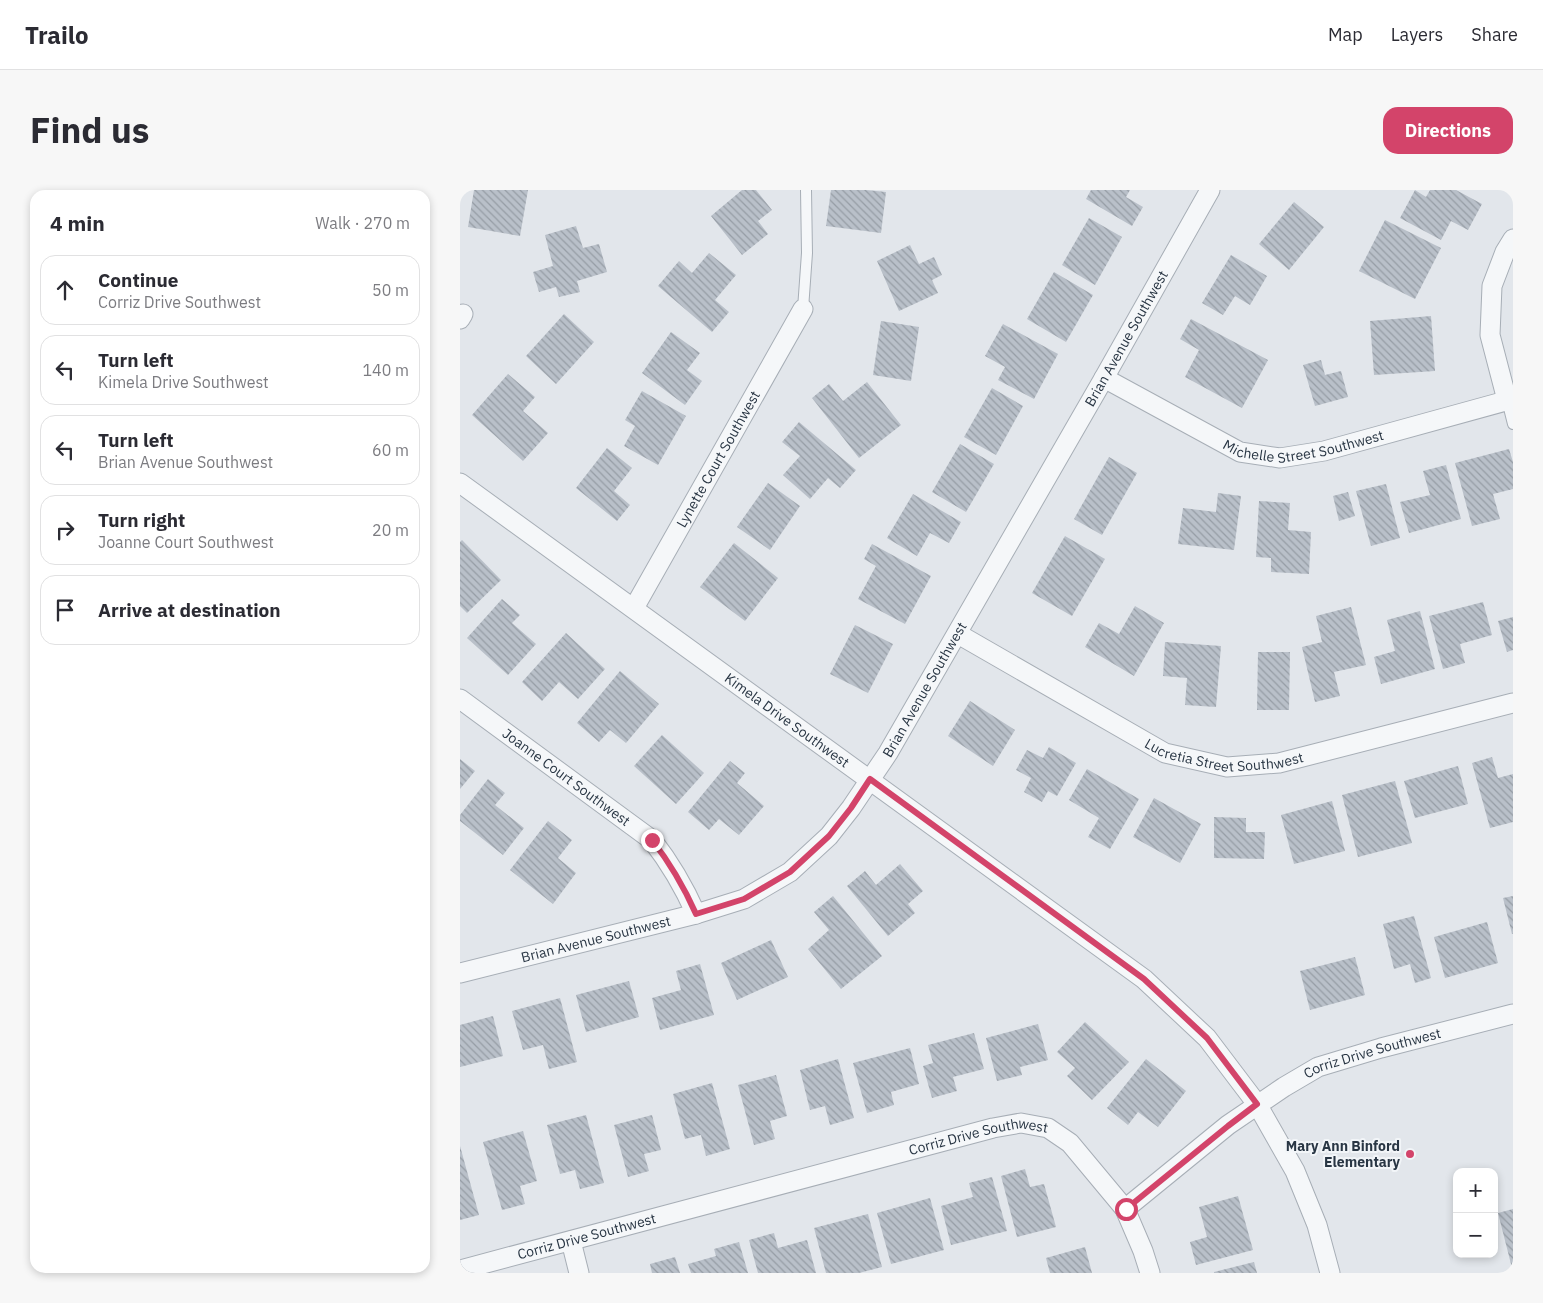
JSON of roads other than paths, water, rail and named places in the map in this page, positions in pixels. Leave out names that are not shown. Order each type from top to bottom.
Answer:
[{"type":"street","name":"Brian Avenue Southwest","points":[[460,973],[696,914],[744,899],[790,872],[829,836],[851,808],[888,753],[958,634],[1210,190]]},
{"type":"street","points":[[1510,399],[1490,335],[1492,286],[1505,252],[1513,238]]},
{"type":"street","name":"Lynette Court Southwest","points":[[634,608],[803,309]]},
{"type":"street","name":"Michelle Street Southwest","points":[[1104,378],[1240,452],[1280,458],[1324,451],[1510,399]]},
{"type":"street","name":"Kimela Drive Southwest","points":[[460,482],[1144,979],[1207,1038],[1257,1104],[1296,1171],[1316,1225],[1330,1273]]},
{"type":"street","name":"Lucretia Street Southwest","points":[[958,634],[1165,753],[1227,767],[1280,763],[1513,703]]},
{"type":"street","name":"Joanne Court Southwest","points":[[460,698],[652,840],[668,860],[696,914]]},
{"type":"street","name":"Corriz Drive Southwest","points":[[460,1270],[993,1128],[1021,1123],[1048,1128],[1070,1142],[1126,1209],[1257,1104],[1318,1067],[1381,1048],[1513,1014]]},
{"type":"street","points":[[1126,1209],[1150,1273]]},
{"type":"street","points":[[571,1240],[579,1273]]},
{"type":"lane","points":[[803,309],[807,253],[806,190]]},
{"type":"lane","points":[[1510,399],[1513,424]]},
{"type":"place","name":"Mary Ann Binford Elementary","points":[[1410,1154]]}]
